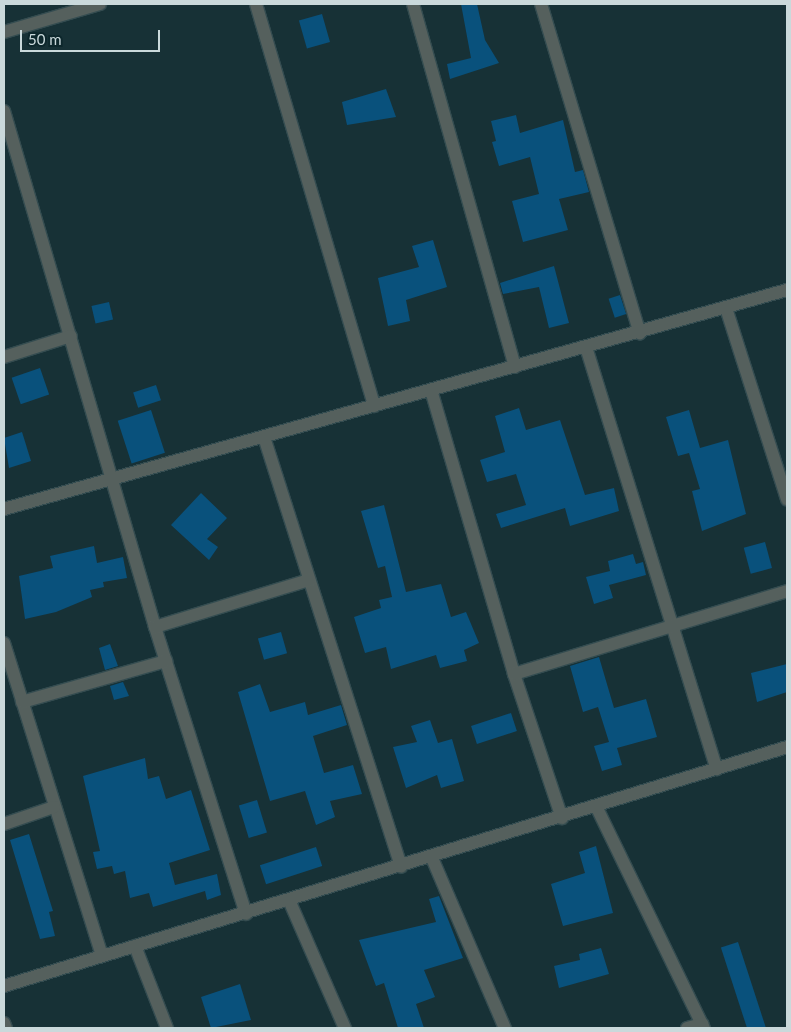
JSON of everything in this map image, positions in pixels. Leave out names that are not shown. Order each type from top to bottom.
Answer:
[{"type":"street","points":[[4,32],[64,9],[100,4]]},
{"type":"street","points":[[256,4],[374,406]]},
{"type":"street","points":[[413,4],[515,367]]},
{"type":"street","points":[[541,4],[640,333]]},
{"type":"street","points":[[4,110],[155,626],[246,914]]},
{"type":"street","points":[[4,509],[640,333],[787,290]]},
{"type":"street","points":[[726,308],[787,499]]},
{"type":"street","points":[[4,357],[70,336]]},
{"type":"street","points":[[586,347],[717,769]]},
{"type":"street","points":[[431,390],[514,674],[562,818]]},
{"type":"street","points":[[264,437],[401,867]]},
{"type":"street","points":[[155,626],[309,580]]},
{"type":"street","points":[[514,674],[787,591]]},
{"type":"street","points":[[4,643],[102,956]]},
{"type":"street","points":[[22,702],[166,661]]},
{"type":"street","points":[[4,986],[432,858],[787,747]]},
{"type":"street","points":[[596,806],[703,1026],[687,1028]]},
{"type":"street","points":[[4,824],[54,807]]},
{"type":"street","points":[[432,858],[505,1028]]},
{"type":"street","points":[[289,900],[345,1028]]},
{"type":"street","points":[[135,946],[167,1028]]},
{"type":"street","points":[[4,1023],[6,1028]]},
{"type":"building","points":[[461,4],[477,4],[485,40],[499,63],[450,79],[447,64],[471,58]]},
{"type":"building","points":[[322,14],[330,42],[307,48],[299,21]]},
{"type":"building","points":[[386,89],[396,117],[347,125],[342,102]]},
{"type":"building","points":[[516,115],[520,133],[563,120],[575,172],[583,170],[589,192],[559,199],[568,230],[523,242],[512,201],[539,194],[530,157],[499,166],[492,142],[496,141],[491,121]]},
{"type":"building","points":[[433,240],[447,287],[406,300],[410,321],[388,326],[378,278],[419,267],[412,246]]},
{"type":"building","points":[[554,266],[569,323],[549,328],[539,287],[503,294],[500,283]]},
{"type":"building","points":[[620,295],[626,314],[615,318],[609,299]]},
{"type":"building","points":[[109,302],[113,320],[96,324],[91,306]]},
{"type":"building","points":[[40,368],[49,394],[21,404],[12,378]]},
{"type":"building","points":[[156,385],[161,400],[138,408],[133,392]]},
{"type":"building","points":[[519,408],[526,430],[560,420],[585,495],[614,488],[619,511],[570,526],[565,508],[501,528],[496,514],[526,505],[516,474],[487,482],[480,460],[505,452],[495,416]]},
{"type":"building","points":[[151,410],[165,453],[132,464],[118,421]]},
{"type":"building","points":[[689,410],[700,448],[728,440],[746,514],[702,531],[692,491],[700,489],[689,453],[678,456],[666,417]]},
{"type":"building","points":[[22,432],[31,461],[9,468],[4,438]]},
{"type":"building","points":[[201,493],[227,518],[207,539],[218,547],[209,560],[171,525]]},
{"type":"building","points":[[384,505],[406,592],[441,584],[451,617],[466,612],[479,643],[464,650],[467,661],[440,668],[436,655],[391,669],[386,647],[365,653],[354,617],[381,608],[379,600],[392,597],[385,566],[378,568],[361,511]]},
{"type":"building","points":[[765,542],[772,568],[751,574],[744,548]]},
{"type":"building","points":[[94,546],[97,563],[123,557],[127,578],[103,582],[104,587],[90,590],[92,597],[56,612],[25,619],[19,576],[53,568],[50,556]]},
{"type":"building","points":[[633,554],[636,564],[643,562],[646,575],[609,585],[613,598],[594,604],[586,577],[610,571],[608,561]]},
{"type":"building","points":[[281,632],[287,653],[264,660],[258,639]]},
{"type":"building","points":[[110,644],[118,666],[105,670],[99,648]]},
{"type":"building","points":[[599,657],[614,708],[646,699],[657,737],[617,748],[622,765],[602,771],[594,746],[609,742],[598,707],[583,712],[570,666]]},
{"type":"building","points":[[787,664],[787,692],[757,702],[751,673]]},
{"type":"building","points":[[123,682],[129,696],[114,700],[110,686]]},
{"type":"building","points":[[260,684],[270,712],[305,702],[308,715],[341,705],[347,725],[313,736],[324,773],[353,765],[362,794],[330,801],[335,817],[316,825],[305,791],[270,801],[238,692]]},
{"type":"building","points":[[511,713],[517,731],[477,744],[471,726]]},
{"type":"building","points":[[430,720],[438,743],[452,739],[464,781],[441,788],[437,775],[406,788],[393,747],[417,742],[411,726]]},
{"type":"building","points":[[145,758],[148,779],[159,776],[166,799],[191,790],[210,850],[169,863],[175,885],[217,874],[221,895],[207,900],[205,891],[153,907],[149,893],[130,898],[125,871],[114,874],[112,866],[97,869],[93,852],[100,851],[83,776]]},
{"type":"building","points":[[257,800],[267,833],[249,838],[239,806]]},
{"type":"building","points":[[29,834],[53,911],[49,912],[55,936],[40,939],[10,840]]},
{"type":"building","points":[[596,846],[613,913],[563,926],[551,884],[585,873],[579,852]]},
{"type":"building","points":[[316,847],[322,866],[266,884],[260,865]]},
{"type":"building","points":[[439,896],[463,958],[424,970],[435,997],[416,1004],[424,1028],[398,1028],[384,983],[376,986],[359,940],[436,922],[429,899]]},
{"type":"building","points":[[738,942],[766,1028],[747,1028],[721,948]]},
{"type":"building","points":[[601,948],[609,974],[559,988],[554,966],[580,960],[579,954]]},
{"type":"building","points":[[240,984],[251,1020],[211,1028],[201,997]]}]
